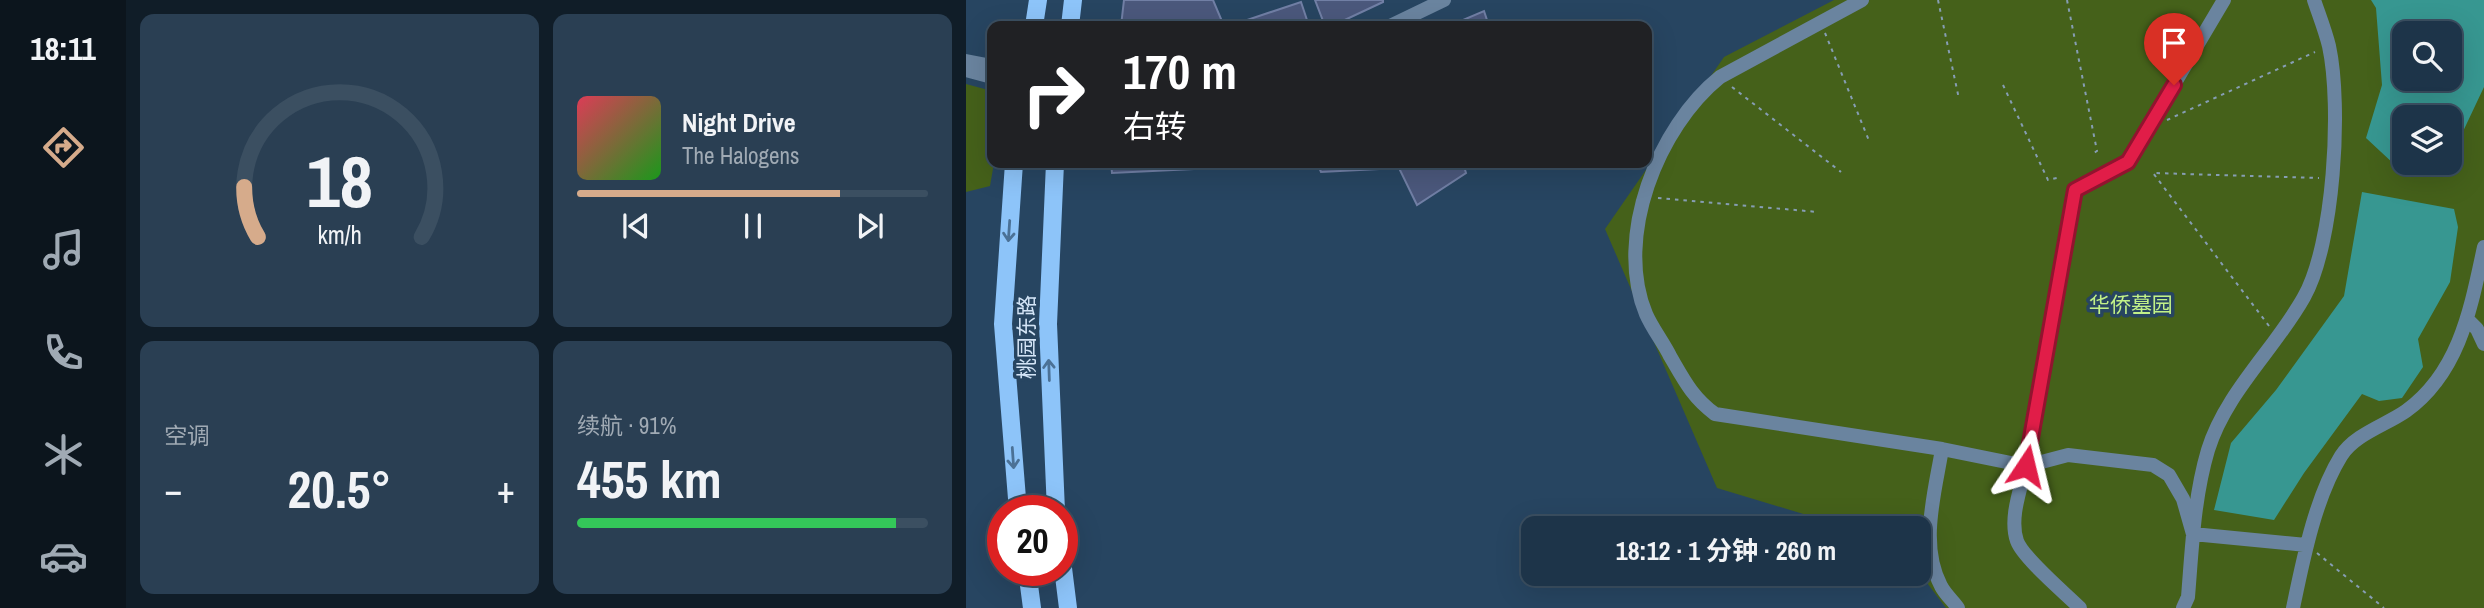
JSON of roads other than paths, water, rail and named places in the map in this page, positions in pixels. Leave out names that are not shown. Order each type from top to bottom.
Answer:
[{"type":"main road","points":[[1035,21],[1038,0]]},
{"type":"main road","points":[[1071,21],[1073,0]]},
{"type":"main road","name":"桃园东路","points":[[1014,168],[1003,324],[1017,495]]},
{"type":"main road","name":"桃园东路","points":[[1055,168],[1048,324],[1055,495]]},
{"type":"main road","points":[[1029,586],[1032,608]]},
{"type":"main road","points":[[1065,586],[1068,608]]},
{"type":"street","points":[[1400,21],[1444,0]]},
{"type":"street","points":[[1862,0],[1720,77],[1694,100],[1685,112],[1653,171],[1635,247],[1639,286],[1646,314],[1696,400],[1715,414],[1942,449],[2026,466],[2068,455],[2153,465],[2169,475],[2178,491],[2193,534]]},
{"type":"street","points":[[2080,608],[2024,552],[2017,540],[2016,507],[2026,466],[2075,190],[2128,162],[2224,0]]},
{"type":"street","points":[[2182,608],[2188,597],[2193,534],[2209,449],[2241,386],[2278,338],[2306,295],[2322,245],[2331,178],[2336,102],[2329,46],[2314,0]]},
{"type":"street","points":[[966,61],[987,65]]},
{"type":"street","points":[[966,70],[987,76]]},
{"type":"street","points":[[2293,608],[2306,545],[2342,454],[2357,440],[2406,411],[2430,391],[2452,359],[2468,320],[2484,247]]},
{"type":"street","points":[[2468,320],[2477,329],[2484,344]]},
{"type":"street","points":[[1942,449],[1929,530],[1932,558],[1941,586],[1958,608]]},
{"type":"street","points":[[2193,534],[2306,545]]},
{"type":"park label","name":"华侨墓园","points":[[2131,305]]}]
